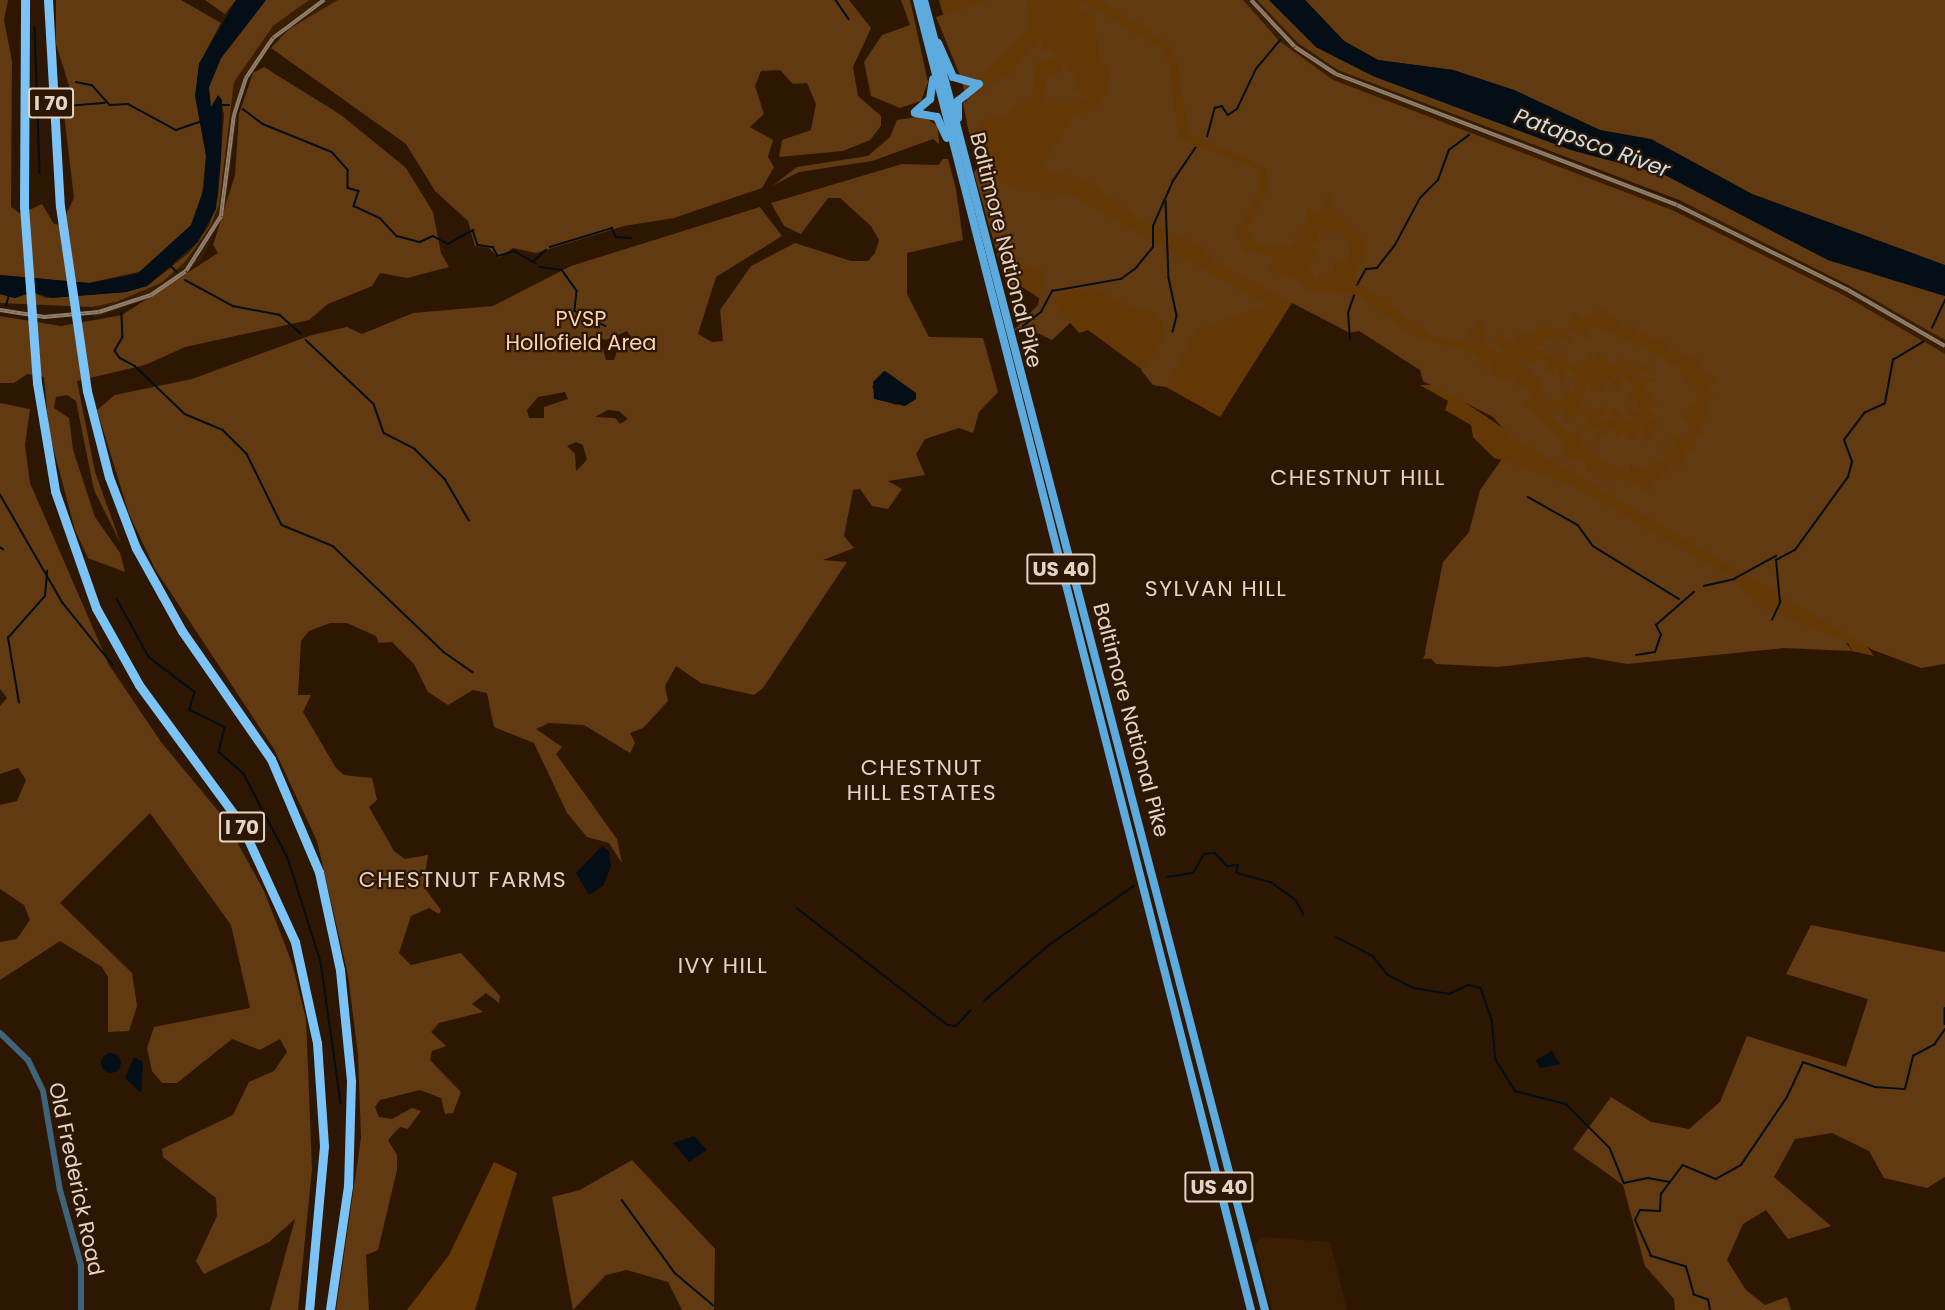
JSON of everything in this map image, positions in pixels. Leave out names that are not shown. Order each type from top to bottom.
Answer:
[{"type":"highway","name":"I 70","points":[[25,0],[24,206],[37,383],[55,491],[96,608],[138,685],[241,824],[295,942],[315,1032],[324,1146],[309,1310]]},
{"type":"highway","name":"I 70","points":[[48,0],[60,206],[87,391],[109,477],[136,548],[182,631],[271,759],[322,881],[346,1008],[352,1102],[348,1185],[330,1310]]},
{"type":"main road","name":"Baltimore National Pike","points":[[917,0],[1251,1310]]},
{"type":"main road","name":"Baltimore National Pike","points":[[924,0],[963,157],[1265,1310]]},
{"type":"main road","points":[[932,32],[953,77],[979,84],[957,106],[963,157]]},
{"type":"main road","points":[[930,51],[933,90],[915,112],[937,117],[959,165]]},
{"type":"street","name":"Old Frederick Road","points":[[0,1033],[28,1060],[43,1091],[60,1190],[81,1265],[81,1310]]},
{"type":"shaded area","points":[[309,0],[338,0],[271,44],[247,82],[239,103],[226,207],[203,258],[154,297],[94,318],[92,307],[161,283],[221,189],[234,82],[273,26]]},
{"type":"shaded area","points":[[939,0],[1243,0],[1279,41],[1333,80],[1674,211],[1845,296],[1945,354],[1866,645],[1874,656],[1852,651],[1848,643],[1423,659],[1507,461],[1494,458],[1473,437],[1471,425],[1445,410],[1448,401],[1420,385],[1439,385],[1506,430],[1527,415],[1300,290],[1220,417],[1166,387],[1088,330],[1079,333],[1062,313],[1007,277],[987,172],[977,168],[983,158]]},
{"type":"shaded area","points":[[1243,0],[1257,0],[1298,43],[1338,70],[1707,213],[1918,323],[1945,340],[1945,354],[1845,296],[1674,211],[1333,80],[1279,41]]},
{"type":"shaded area","points":[[494,1162],[517,1173],[475,1310],[407,1310],[449,1255]]},
{"type":"shaded area","points":[[1262,1237],[1330,1242],[1347,1310],[1272,1310],[1255,1245]]},
{"type":"green space","points":[[0,0],[8,0],[4,20],[12,61],[11,207],[21,214],[42,204],[54,224],[61,225],[74,198],[64,114],[71,92],[56,44],[56,0],[181,0],[221,23],[199,64],[197,81],[206,156],[201,205],[191,225],[147,270],[89,283],[0,275]]},
{"type":"green space","points":[[205,0],[236,0],[225,14]]},
{"type":"green space","points":[[266,0],[309,0],[273,26],[234,82],[219,205],[210,227],[185,262],[161,283],[116,302],[92,307],[0,303],[0,294],[15,298],[32,292],[46,298],[126,292],[147,286],[189,253],[209,226],[218,197],[224,114],[220,96],[214,108],[209,105],[209,87],[221,58]]},
{"type":"green space","points":[[338,0],[849,0],[871,28],[853,67],[858,96],[881,116],[881,126],[870,140],[843,151],[779,157],[782,140],[811,130],[816,104],[807,83],[793,84],[780,70],[761,71],[755,86],[764,114],[750,127],[773,140],[768,157],[774,167],[762,188],[674,218],[624,226],[536,253],[513,248],[499,258],[489,248],[475,246],[468,221],[435,191],[406,144],[271,48],[289,29]]},
{"type":"green space","points":[[901,0],[910,0],[928,82],[921,101],[900,108],[871,96],[864,62],[882,35],[910,25]]},
{"type":"green space","points":[[989,0],[1027,0],[1028,29],[978,78],[961,78],[936,17]]},
{"type":"green space","points":[[1082,0],[1160,48],[1169,62],[1179,138],[1257,169],[1261,187],[1237,230],[1244,251],[1276,257],[1269,269],[1298,280],[1308,290],[1360,295],[1411,335],[1462,349],[1477,356],[1482,373],[1489,361],[1500,381],[1514,378],[1516,386],[1528,386],[1531,397],[1523,403],[1563,440],[1567,447],[1562,456],[1586,462],[1586,472],[1599,470],[1601,481],[1626,479],[1647,491],[1662,471],[1666,475],[1671,464],[1682,465],[1685,451],[1697,450],[1693,438],[1704,436],[1697,425],[1708,416],[1704,404],[1713,396],[1705,384],[1718,380],[1700,370],[1697,357],[1667,350],[1668,343],[1658,337],[1648,340],[1648,332],[1634,336],[1636,327],[1618,327],[1616,318],[1606,320],[1607,311],[1601,310],[1582,321],[1576,314],[1567,328],[1549,330],[1543,324],[1532,334],[1515,335],[1515,345],[1498,334],[1494,340],[1504,351],[1501,355],[1485,347],[1481,322],[1468,335],[1479,345],[1431,336],[1354,279],[1367,244],[1333,209],[1330,194],[1319,213],[1306,208],[1308,223],[1290,246],[1258,245],[1245,230],[1268,189],[1264,166],[1188,134],[1176,55],[1164,41],[1101,0],[1243,0],[1279,41],[1333,80],[1674,211],[1845,296],[1945,354],[1945,664],[1921,668],[1873,650],[1510,436],[1493,417],[1423,381],[1420,370],[1359,331],[1350,333],[1219,265],[1199,245],[1142,221],[1089,181],[1039,168],[1073,116],[1094,110],[1107,92],[1111,76],[1098,53],[1095,17],[1080,9]]},
{"type":"green space","points":[[1257,0],[1269,0],[1316,47],[1373,76],[1571,150],[1665,175],[1828,260],[1945,296],[1945,340],[1850,286],[1679,200],[1338,70],[1298,43]]},
{"type":"green space","points":[[1305,0],[1945,0],[1945,266],[1752,194],[1663,146],[1600,130],[1514,90],[1453,70],[1378,60],[1344,41]]},
{"type":"green space","points":[[1043,35],[1042,50],[1053,51],[1055,59],[1037,62],[1033,94],[1002,117],[988,119],[970,138],[963,103],[1009,74]]},
{"type":"green space","points":[[1064,59],[1078,80],[1072,90],[1088,96],[1078,103],[1044,103],[1046,79],[1061,72]]},
{"type":"green space","points":[[264,67],[341,115],[406,168],[433,212],[441,253],[449,267],[407,278],[380,273],[372,286],[328,304],[309,320],[185,347],[145,365],[77,381],[95,472],[121,544],[94,490],[76,401],[67,395],[56,397],[54,408],[69,418],[73,450],[95,517],[120,553],[125,572],[88,558],[75,530],[49,432],[44,377],[27,374],[14,383],[0,383],[0,316],[61,326],[122,315],[218,253],[213,245],[235,175],[239,114],[253,73]]},
{"type":"green space","points":[[923,116],[938,126],[939,144],[933,139],[872,161],[799,172],[772,186],[797,167],[868,156],[890,137],[897,120]]},
{"type":"green space","name":"PVSP Hollofield Area","points":[[943,159],[948,159],[956,189],[963,240],[907,253],[907,294],[929,337],[983,338],[998,392],[979,412],[973,433],[959,428],[925,439],[916,454],[925,475],[888,481],[902,489],[888,509],[872,506],[860,489],[853,490],[844,536],[854,548],[823,560],[847,562],[763,688],[754,695],[701,683],[676,666],[665,686],[668,701],[643,728],[630,733],[635,743],[630,753],[584,725],[549,723],[536,729],[562,747],[556,754],[617,839],[622,863],[609,843],[587,837],[567,813],[534,743],[494,727],[487,693],[473,690],[448,705],[428,692],[414,664],[392,642],[379,643],[376,636],[347,623],[330,623],[309,631],[301,641],[298,695],[311,695],[303,712],[336,768],[344,775],[372,778],[377,800],[369,807],[394,851],[405,859],[428,855],[423,886],[441,910],[439,914],[429,908],[411,916],[399,953],[411,965],[461,953],[500,996],[499,1003],[486,993],[472,1004],[483,1012],[439,1023],[431,1032],[446,1046],[432,1051],[430,1060],[461,1092],[453,1113],[445,1114],[441,1098],[420,1090],[380,1100],[375,1107],[379,1117],[392,1119],[412,1108],[421,1111],[408,1129],[400,1127],[388,1140],[397,1155],[397,1170],[378,1250],[366,1255],[369,1310],[336,1310],[361,1138],[358,1055],[348,975],[317,841],[274,749],[155,569],[129,514],[97,410],[115,395],[192,379],[312,335],[347,327],[362,334],[413,313],[493,306],[571,266],[760,207],[782,236],[716,277],[698,334],[712,342],[723,341],[720,310],[751,266],[795,243],[851,261],[868,261],[875,253],[879,240],[871,226],[840,198],[828,198],[801,234],[784,226],[771,203],[902,164],[938,165]],"holes":[[[627,331],[635,344],[618,348],[614,360],[606,360],[603,349],[583,343],[591,336],[606,340]],[[884,371],[916,393],[896,405],[879,399],[872,387]],[[565,392],[568,399],[544,407],[544,418],[529,418],[527,410],[538,397]],[[608,410],[619,411],[628,419],[620,424],[615,418],[595,417]],[[576,442],[583,445],[587,460],[576,471],[575,454],[567,446]]]},
{"type":"green space","points":[[977,168],[1020,191],[1069,194],[1267,305],[1196,330],[1166,387],[1153,385],[1141,370],[1164,337],[1162,323],[1152,311],[1128,306],[1096,289],[1070,291],[1053,302],[1071,322],[1052,340],[1029,329],[1014,330],[1038,305],[1045,272],[1017,262],[1016,288],[1007,288],[974,173]]},
{"type":"green space","points":[[1316,227],[1327,234],[1341,230],[1352,247],[1348,264],[1336,260],[1332,275],[1320,272],[1317,280],[1305,269],[1317,252],[1305,244],[1320,243]]},
{"type":"green space","points":[[1597,326],[1662,357],[1671,367],[1676,362],[1685,380],[1696,386],[1696,405],[1688,403],[1691,411],[1681,420],[1692,422],[1685,440],[1671,435],[1677,450],[1661,446],[1665,457],[1641,469],[1630,464],[1630,471],[1624,471],[1606,463],[1581,444],[1579,430],[1570,435],[1550,415],[1552,409],[1565,409],[1565,421],[1577,414],[1587,418],[1590,422],[1583,431],[1602,428],[1594,442],[1612,429],[1618,429],[1615,441],[1627,429],[1631,440],[1643,425],[1645,443],[1659,423],[1644,416],[1655,417],[1646,406],[1658,407],[1642,386],[1654,379],[1636,377],[1649,370],[1648,364],[1630,370],[1624,367],[1625,358],[1611,365],[1599,355],[1592,367],[1591,354],[1581,369],[1559,356],[1562,346],[1553,356],[1531,347],[1546,347],[1541,340],[1555,335],[1572,343],[1566,333],[1571,331],[1593,339],[1585,328]]},
{"type":"green space","points":[[1520,356],[1534,365],[1537,358],[1548,360],[1545,372],[1550,375],[1556,366],[1562,382],[1568,368],[1576,374],[1574,399],[1570,387],[1559,400],[1547,403],[1538,381],[1514,357]]},
{"type":"green space","points":[[1620,373],[1635,388],[1628,401],[1637,399],[1639,411],[1629,410],[1634,421],[1627,422],[1615,409],[1611,414],[1616,420],[1601,421],[1607,406],[1592,411],[1580,403],[1587,383],[1592,379],[1589,388],[1596,393],[1609,379],[1618,391],[1621,383],[1613,376]]},
{"type":"green space","points":[[0,403],[30,409],[25,445],[30,483],[109,665],[161,742],[224,818],[264,891],[292,963],[306,1019],[312,1169],[298,1310],[270,1310],[295,1219],[269,1242],[204,1274],[196,1261],[217,1216],[216,1198],[163,1157],[162,1149],[233,1115],[249,1082],[274,1071],[287,1052],[280,1039],[260,1050],[232,1039],[177,1083],[162,1083],[152,1071],[147,1048],[154,1027],[250,1008],[231,925],[150,813],[60,903],[132,973],[137,1006],[129,1031],[108,1032],[108,977],[102,967],[60,941],[0,980],[0,942],[17,939],[30,920],[24,905],[0,889],[0,805],[17,801],[26,780],[18,768],[0,774],[0,706],[7,698],[0,689]]},
{"type":"green space","points":[[1502,459],[1571,485],[1727,575],[1766,609],[1844,640],[1852,651],[1784,648],[1627,664],[1587,657],[1498,667],[1436,664],[1425,652],[1443,562],[1469,532],[1480,490]]},
{"type":"green space","points":[[1811,925],[1945,952],[1945,1177],[1927,1188],[1884,1178],[1869,1151],[1832,1133],[1795,1139],[1774,1177],[1831,1226],[1788,1239],[1766,1210],[1743,1224],[1727,1260],[1746,1290],[1765,1305],[1787,1297],[1791,1310],[1675,1310],[1674,1299],[1645,1266],[1623,1185],[1573,1149],[1611,1097],[1651,1122],[1689,1129],[1720,1102],[1747,1036],[1846,1067],[1868,999],[1786,974]]},
{"type":"green space","points":[[632,1160],[715,1249],[714,1310],[682,1310],[668,1282],[627,1270],[606,1275],[573,1310],[552,1197],[580,1190]]},
{"type":"water","points":[[236,0],[266,0],[221,58],[209,87],[211,107],[218,95],[222,100],[221,157],[216,209],[198,242],[147,286],[126,292],[52,298],[32,292],[15,298],[0,294],[0,275],[89,283],[137,274],[191,225],[204,188],[206,156],[195,96],[199,64]]},
{"type":"water","name":"Patapsco River","points":[[1269,0],[1305,0],[1344,41],[1378,60],[1453,70],[1514,90],[1600,130],[1651,139],[1752,194],[1945,265],[1945,296],[1828,260],[1665,175],[1571,150],[1373,76],[1316,47]]},
{"type":"water","points":[[884,371],[916,393],[916,399],[905,406],[874,399],[873,382]]},
{"type":"water","points":[[602,846],[609,851],[611,867],[603,886],[589,895],[576,873]]},
{"type":"water","points":[[1552,1051],[1560,1064],[1540,1068],[1536,1060]]},
{"type":"water","points":[[111,1053],[118,1056],[121,1063],[118,1070],[111,1073],[104,1070],[101,1063],[104,1056]]},
{"type":"water","points":[[134,1057],[143,1062],[141,1093],[125,1078]]},
{"type":"water","points":[[694,1136],[707,1150],[689,1162],[673,1143]]},
{"type":"waterway","points":[[836,0],[849,19]]},
{"type":"waterway","points":[[35,27],[40,173]]},
{"type":"waterway","points":[[1207,137],[1215,108],[1222,106],[1228,115],[1237,109],[1256,69],[1280,40]]},
{"type":"waterway","points":[[76,82],[92,85],[110,105],[128,104],[176,130],[202,121]]},
{"type":"waterway","points":[[68,106],[105,103]]},
{"type":"waterway","points":[[221,105],[229,105]]},
{"type":"waterway","points":[[243,109],[263,124],[332,152],[348,170],[348,188],[359,191],[354,206],[380,218],[397,236],[420,242],[433,236],[448,244],[473,230],[478,245],[493,247],[498,256],[514,251],[536,263]]},
{"type":"waterway","points":[[1357,285],[1366,269],[1377,268],[1395,245],[1420,198],[1438,180],[1449,150],[1469,135]]},
{"type":"waterway","points":[[1023,326],[1041,312],[1052,291],[1121,279],[1136,268],[1153,247],[1153,226],[1173,181],[1195,148]]},
{"type":"waterway","points":[[1166,201],[1169,278],[1177,316],[1173,332]]},
{"type":"waterway","points":[[550,247],[612,228],[616,237],[631,238]]},
{"type":"waterway","points":[[534,261],[546,250]]},
{"type":"waterway","points":[[171,266],[177,272]]},
{"type":"waterway","points":[[540,267],[562,270],[577,291],[575,311],[606,326]]},
{"type":"waterway","points":[[185,280],[233,306],[280,315],[301,333]]},
{"type":"waterway","points":[[6,306],[9,295]]},
{"type":"waterway","points":[[1350,340],[1348,313],[1354,296]]},
{"type":"waterway","points":[[1932,328],[1945,300]]},
{"type":"waterway","points":[[122,313],[123,337],[115,351],[120,358],[135,366],[185,414],[223,430],[247,454],[282,525],[333,546],[444,652],[473,672]]},
{"type":"waterway","points":[[306,340],[374,404],[384,433],[415,449],[445,479],[469,520]]},
{"type":"waterway","points":[[1772,620],[1780,603],[1776,560],[1795,550],[1848,477],[1852,462],[1844,440],[1864,413],[1885,403],[1893,360],[1923,342]]},
{"type":"waterway","points":[[0,494],[63,603],[113,665]]},
{"type":"waterway","points":[[1528,497],[1578,525],[1593,546],[1679,599]]},
{"type":"waterway","points":[[1704,586],[1734,579],[1776,556]]},
{"type":"waterway","points":[[19,703],[8,638],[45,596],[47,571]]},
{"type":"waterway","points":[[1636,655],[1655,652],[1661,635],[1656,625],[1694,592]]},
{"type":"waterway","points":[[117,599],[149,657],[195,692],[190,710],[225,727],[219,752],[244,774],[288,858],[321,962],[341,1103]]},
{"type":"waterway","points":[[1167,877],[1193,873],[1204,854],[1215,853],[1227,866],[1238,865],[1237,873],[1271,882],[1296,900],[1304,915]]},
{"type":"waterway","points":[[984,1001],[1049,945],[1134,886]]},
{"type":"waterway","points":[[797,908],[948,1025],[956,1026],[970,1011]]},
{"type":"waterway","points":[[1336,937],[1373,956],[1388,975],[1413,988],[1449,994],[1468,985],[1481,988],[1492,1020],[1496,1060],[1515,1091],[1566,1104],[1610,1148],[1624,1183],[1648,1178],[1670,1182]]},
{"type":"waterway","points":[[1945,1008],[1945,1024]]},
{"type":"waterway","points":[[1710,1310],[1708,1300],[1694,1295],[1686,1267],[1651,1256],[1635,1220],[1640,1210],[1660,1211],[1661,1194],[1683,1165],[1716,1179],[1741,1165],[1787,1097],[1803,1062],[1875,1087],[1905,1089],[1913,1056],[1934,1045],[1945,1029]]},
{"type":"waterway","points":[[622,1200],[675,1273],[713,1305]]},
{"type":"railway","points":[[0,310],[44,317],[99,312],[151,295],[186,271],[221,216],[234,115],[246,78],[273,38],[324,0]]},
{"type":"railway","points":[[1251,0],[1295,47],[1336,74],[1677,205],[1848,290],[1945,346]]},
{"type":"district","name":"CHESTNUT HILL","points":[[1358,478]]},
{"type":"district","name":"SYLVAN HILL","points":[[1216,589]]},
{"type":"district","name":"CHESTNUT HILL ESTATES","points":[[922,780]]},
{"type":"district","name":"CHESTNUT FARMS","points":[[463,880]]},
{"type":"district","name":"IVY HILL","points":[[723,966]]}]
